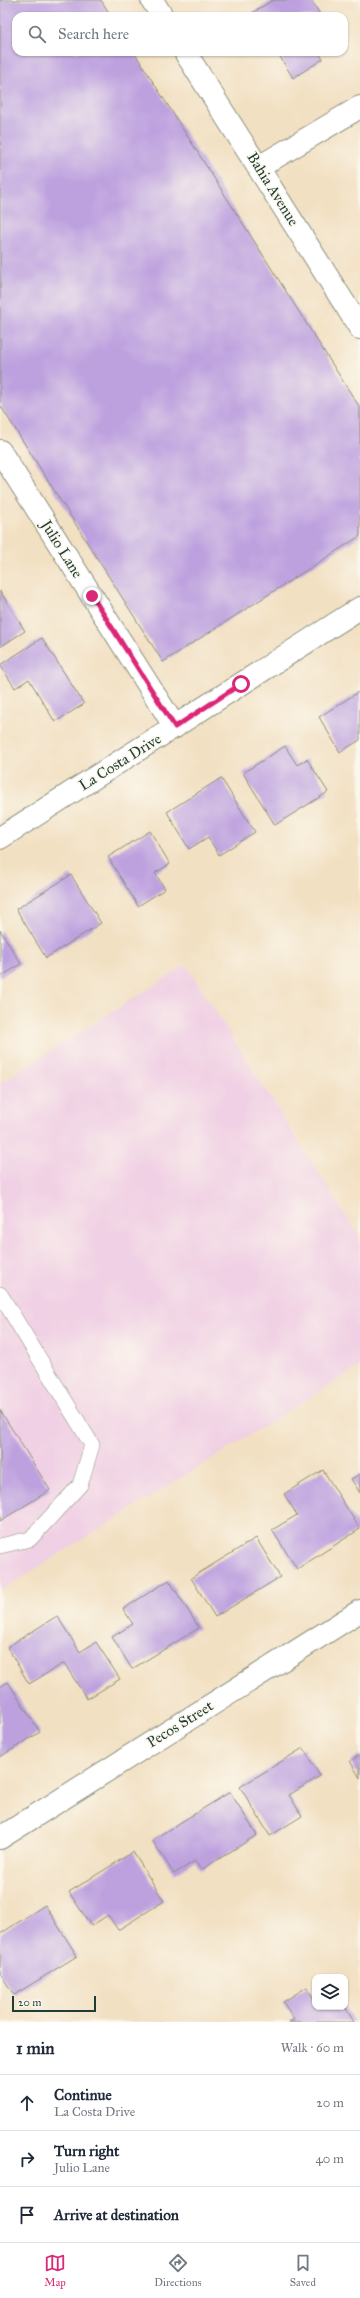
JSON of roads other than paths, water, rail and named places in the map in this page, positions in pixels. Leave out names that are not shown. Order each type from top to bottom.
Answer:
[{"type":"street","points":[[152,0],[160,12]]},
{"type":"street","name":"Bahia Avenue","points":[[188,56],[360,328]]},
{"type":"street","points":[[259,167],[360,107]]},
{"type":"street","name":"Julio Lane","points":[[0,451],[175,727]]},
{"type":"street","name":"La Costa Drive","points":[[0,838],[360,608]]},
{"type":"street","name":"Pecos Street","points":[[0,1838],[360,1611]]},
{"type":"lane","points":[[0,1294],[92,1445],[80,1486],[30,1539],[0,1546]]}]
